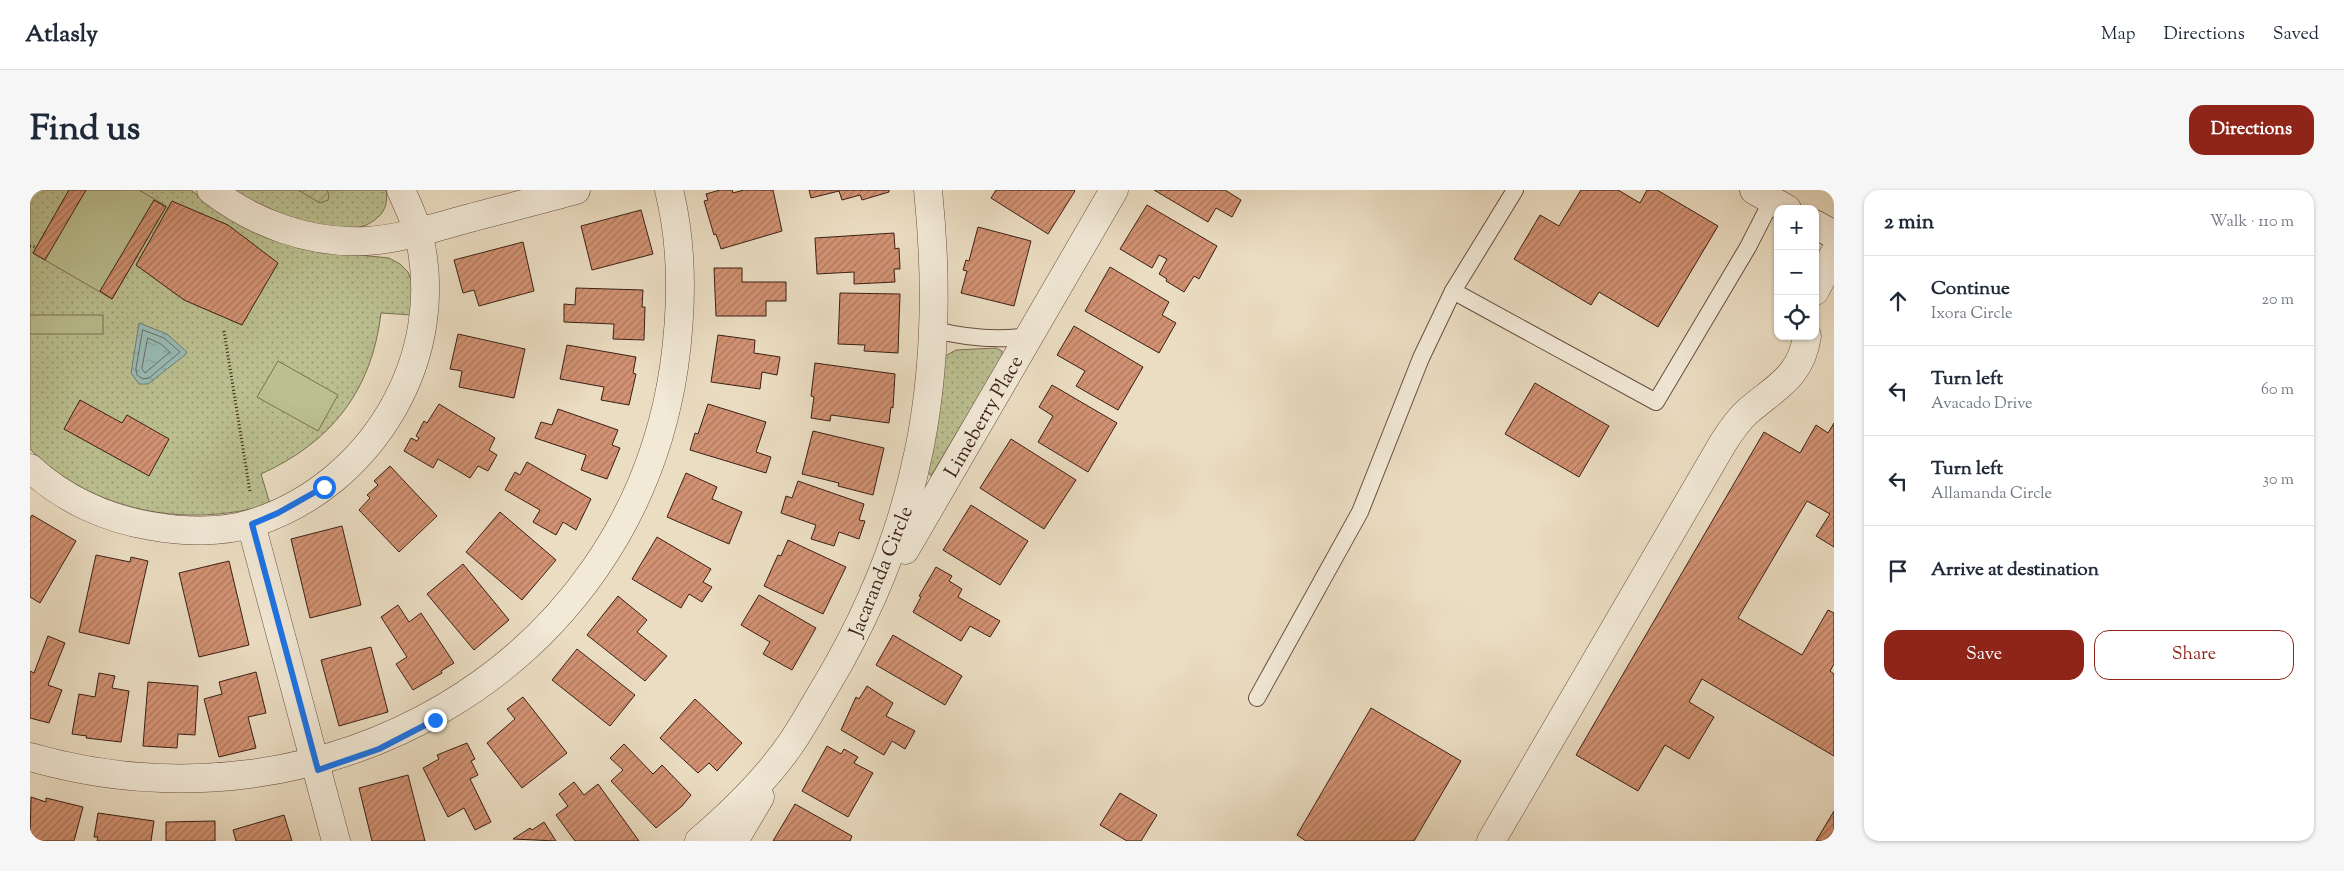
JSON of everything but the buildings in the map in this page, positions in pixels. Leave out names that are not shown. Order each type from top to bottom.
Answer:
[{"type":"street","points":[[211,190],[257,219],[274,226],[308,236],[366,241],[418,232],[576,190]]},
{"type":"street","points":[[30,468],[74,500],[102,513],[139,524],[184,530],[229,528],[253,523],[278,513],[324,487],[362,452],[394,409],[412,371],[422,327],[423,278],[418,232],[401,190]]},
{"type":"street","points":[[30,756],[95,776],[152,784],[185,786],[250,782],[291,777],[318,770],[379,749],[408,735],[463,703],[513,664],[559,619],[580,594],[614,541],[654,453],[670,390],[679,326],[680,296],[676,232],[669,190]]},
{"type":"street","name":"Jacaranda Circle","points":[[699,841],[750,793],[794,740],[852,642],[891,556],[909,500],[924,427],[935,330],[933,245],[928,190]]},
{"type":"street","name":"Limeberry Place","points":[[852,642],[1114,190]]},
{"type":"street","points":[[1819,226],[1834,235]]},
{"type":"street","points":[[1819,283],[1834,254]]},
{"type":"street","points":[[1491,841],[1722,442],[1738,421],[1780,388],[1789,377],[1802,354],[1806,340]]},
{"type":"street","points":[[253,523],[336,841]]},
{"type":"street","points":[[734,841],[794,740]]},
{"type":"lane","points":[[1257,698],[1360,512],[1421,358],[1453,291],[1515,190]]},
{"type":"lane","points":[[1453,291],[1656,402],[1748,247],[1771,200]]},
{"type":"lane","points":[[935,330],[972,338],[1002,339],[1029,336]]},
{"type":"path","points":[[30,246],[36,248]]},
{"type":"path","points":[[224,331],[253,523]]},
{"type":"green space","points":[[30,190],[191,190],[206,202],[329,252],[389,258],[400,264],[408,272],[413,285],[412,315],[381,313],[376,341],[368,366],[358,389],[344,410],[328,429],[308,446],[286,461],[261,474],[270,504],[206,515],[142,510],[111,501],[82,488],[55,470],[30,449]]},
{"type":"green space","points":[[69,190],[139,190],[166,206],[112,299],[33,253]]},
{"type":"green space","points":[[233,190],[386,190],[387,198],[384,209],[377,218],[363,226],[345,229],[326,227],[284,215],[264,207]]},
{"type":"green space","points":[[298,190],[327,190],[328,200],[320,203]]},
{"type":"green space","points":[[30,315],[103,315],[103,334],[30,334]]},
{"type":"green space","points":[[996,348],[1002,351],[1002,357],[931,476],[928,471],[945,356],[956,350]]},
{"type":"green space","points":[[278,361],[338,395],[318,431],[257,397]]},
{"type":"water","points":[[139,323],[167,334],[187,352],[148,384],[139,384],[131,373]]},
{"type":"route","points":[[324,487],[303,501],[252,524],[318,770],[379,749],[435,720]]}]
